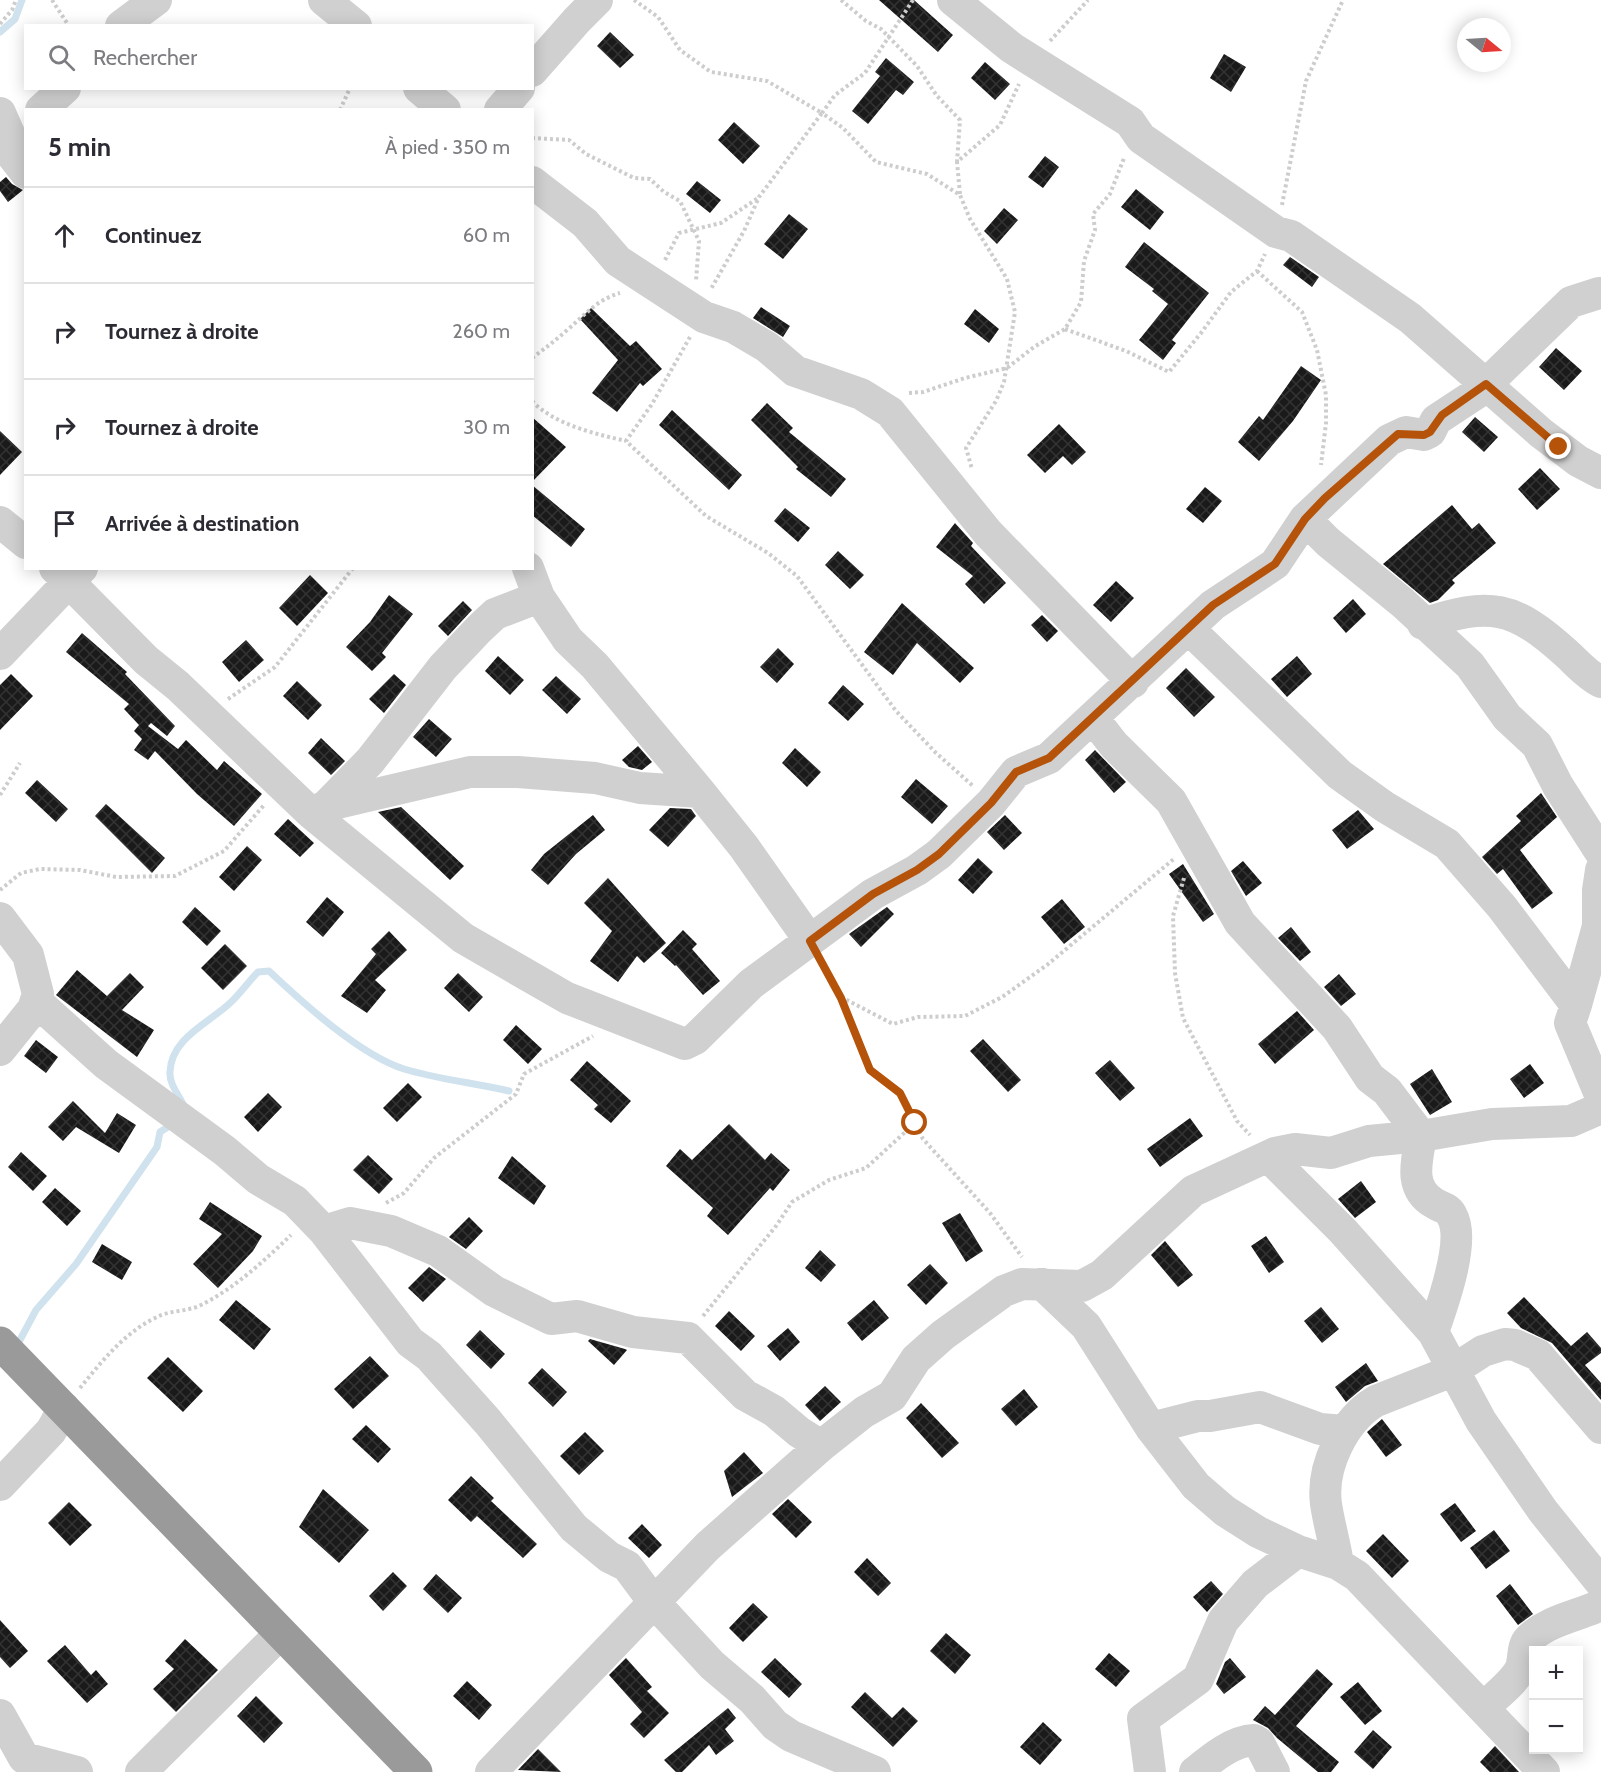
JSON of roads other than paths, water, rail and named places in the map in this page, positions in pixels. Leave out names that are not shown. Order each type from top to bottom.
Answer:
[{"type":"highway","points":[[0,1343],[416,1772]]},
{"type":"street","points":[[123,24],[156,0]]},
{"type":"street","points":[[324,0],[354,24]]},
{"type":"street","points":[[534,69],[597,0]]},
{"type":"street","points":[[953,0],[1039,66],[1130,122],[1141,138],[1276,232],[1291,237],[1361,283],[1418,325],[1447,354],[1486,384],[1541,433],[1578,461],[1601,473]]},
{"type":"street","points":[[43,108],[63,90]]},
{"type":"street","points":[[421,90],[443,108]]},
{"type":"street","points":[[502,108],[517,90]]},
{"type":"street","points":[[9,132],[12,155],[24,170]]},
{"type":"street","points":[[534,184],[585,223],[618,261],[699,313],[733,327],[766,348],[795,371],[861,394],[891,412],[988,533],[1133,682]]},
{"type":"street","points":[[0,654],[69,572],[147,660],[281,785],[318,810],[462,938],[567,998],[685,1044],[695,1038],[751,984],[873,894],[917,870],[939,854],[991,803],[1016,772],[1049,758],[1213,605],[1275,564],[1305,519],[1389,440],[1406,432],[1419,435],[1430,432],[1442,415],[1486,384],[1571,302],[1599,293]]},
{"type":"street","points":[[1305,519],[1328,542],[1403,603],[1423,624],[1470,665],[1507,717],[1537,745],[1558,786],[1601,853]]},
{"type":"street","points":[[0,522],[24,541]]},
{"type":"street","points":[[529,570],[539,597],[568,640],[595,666],[700,792],[744,847],[810,941]]},
{"type":"street","points":[[318,810],[370,761],[443,667],[479,628],[495,614],[539,597]]},
{"type":"street","points":[[1423,624],[1449,615],[1505,612],[1530,624],[1601,682]]},
{"type":"street","points":[[1189,629],[1340,775],[1385,807],[1447,844],[1502,907],[1576,1005]]},
{"type":"street","points":[[1093,718],[1113,745],[1171,801],[1240,923],[1337,1028],[1370,1078],[1387,1091],[1421,1136],[1415,1169],[1418,1185],[1423,1195],[1433,1203],[1446,1208],[1454,1218],[1453,1269],[1433,1332]]},
{"type":"street","points":[[318,810],[470,772],[518,772],[595,778],[640,788],[700,792]]},
{"type":"street","points":[[1601,870],[1598,890],[1598,926],[1570,1023],[1601,1097]]},
{"type":"street","points":[[0,918],[28,955],[38,994],[37,1002],[0,1050]]},
{"type":"street","points":[[37,1002],[106,1064],[172,1115],[182,1119],[258,1179],[337,1227],[410,1342],[429,1356],[488,1422],[574,1528],[609,1557],[627,1566],[653,1601],[712,1665],[752,1699],[782,1731],[875,1772]]},
{"type":"street","points":[[491,1772],[708,1546],[821,1446],[864,1412],[892,1396],[916,1359],[1004,1291],[1022,1284],[1082,1286],[1102,1275],[1193,1191],[1269,1156],[1295,1149],[1331,1153],[1369,1141],[1421,1136],[1492,1124],[1571,1121],[1601,1108]]},
{"type":"street","points":[[1269,1156],[1343,1232],[1433,1332],[1481,1421],[1520,1478],[1601,1583]]},
{"type":"street","points":[[337,1227],[391,1231],[438,1251],[494,1291],[551,1319],[577,1316],[633,1332],[688,1338],[745,1395],[774,1411],[799,1432],[821,1446]]},
{"type":"street","points":[[1042,1284],[1086,1326],[1151,1428],[1196,1486],[1225,1511],[1258,1532],[1298,1551],[1338,1564],[1368,1587],[1544,1772]]},
{"type":"street","points":[[1338,1564],[1326,1490],[1331,1464],[1345,1431],[1365,1407],[1376,1401],[1452,1371],[1483,1351],[1505,1344],[1526,1348],[1546,1363],[1601,1428]]},
{"type":"street","points":[[1151,1428],[1198,1416],[1260,1407],[1320,1429],[1345,1431]]},
{"type":"street","points":[[0,1485],[51,1431],[64,1408]]},
{"type":"street","points":[[1150,1772],[1143,1719],[1198,1679],[1222,1620],[1255,1584],[1298,1551]]},
{"type":"street","points":[[1484,1707],[1515,1678],[1521,1668],[1526,1642],[1531,1637],[1559,1620],[1572,1618],[1601,1605]]},
{"type":"street","points":[[141,1772],[281,1633]]},
{"type":"street","points":[[0,1715],[12,1761],[77,1772]]},
{"type":"street","points":[[1195,1772],[1214,1756],[1238,1743],[1254,1740],[1259,1743],[1274,1772]]},
{"type":"waterway","points":[[0,32],[15,19],[22,0]]},
{"type":"waterway","points":[[184,1106],[170,1076],[172,1060],[177,1050],[192,1032],[234,999],[258,972],[269,971],[333,1027],[387,1062],[404,1069],[509,1091]]},
{"type":"waterway","points":[[20,1340],[36,1310],[76,1264],[157,1147],[160,1132],[174,1123]]}]
